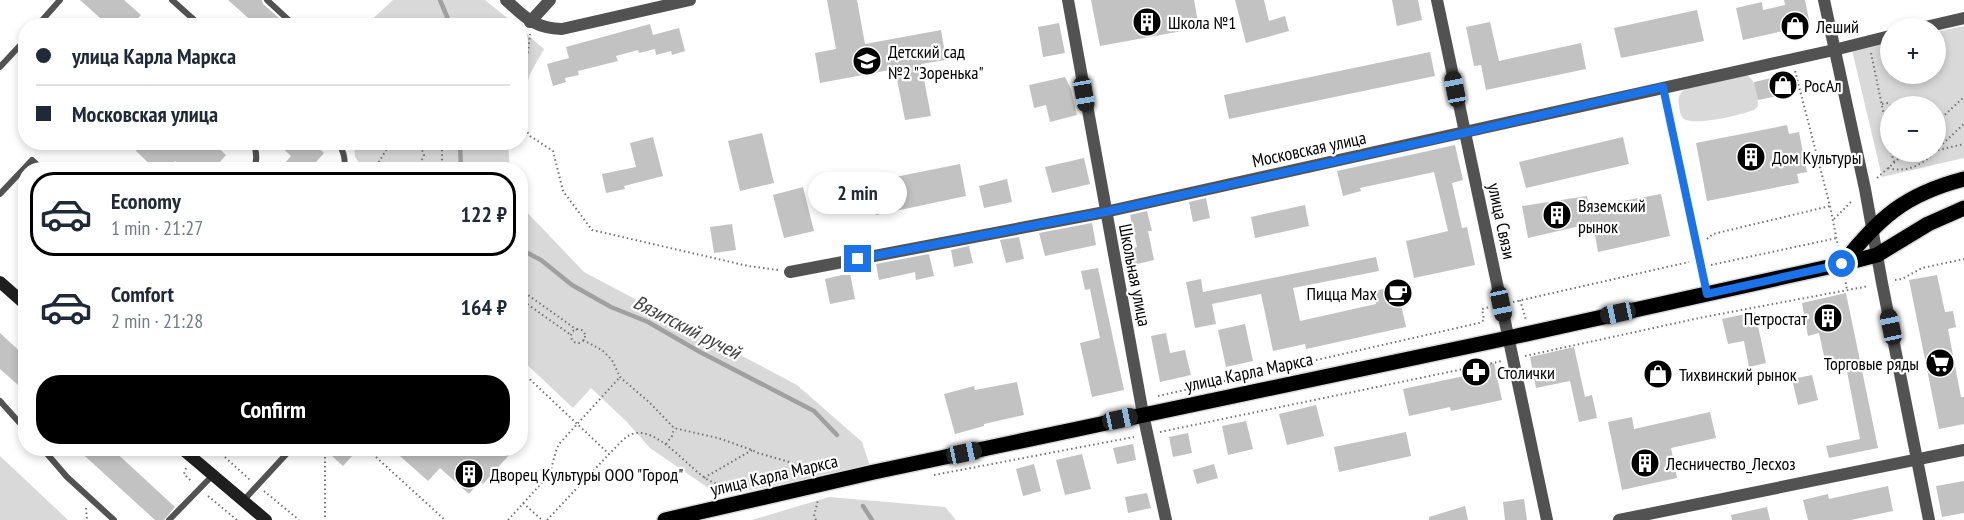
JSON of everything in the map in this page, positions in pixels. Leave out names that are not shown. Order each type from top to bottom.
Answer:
[{"type":"main road","points":[[1842,264],[1872,228],[1888,214],[1914,196],[1964,179]]},
{"type":"main road","name":"улица Карла Маркса","points":[[665,520],[838,481],[1142,407],[1508,338],[1842,264],[1877,255],[1928,224],[1964,209]]},
{"type":"street","points":[[506,0],[526,18]]},
{"type":"street","points":[[550,0],[530,22],[546,28],[562,29],[690,0]]},
{"type":"street","name":"Школьная улица","points":[[1068,0],[1105,212],[1166,520]]},
{"type":"street","name":"улица Связи","points":[[1437,0],[1547,520]]},
{"type":"street","points":[[1824,0],[1865,189],[1929,520]]},
{"type":"street","points":[[1946,22],[1964,18]]},
{"type":"street","name":"Московская улица","points":[[790,272],[1105,212],[1880,38]]},
{"type":"street","points":[[0,282],[18,298]]},
{"type":"street","points":[[1619,520],[1964,450]]},
{"type":"street","points":[[190,456],[266,520]]},
{"type":"lane","points":[[44,18],[60,0]]},
{"type":"lane","points":[[172,0],[192,18]]},
{"type":"lane","points":[[267,0],[286,18]]},
{"type":"lane","points":[[0,68],[18,48]]},
{"type":"lane","points":[[1663,87],[1707,294]]},
{"type":"lane","points":[[0,194],[18,175]]},
{"type":"lane","points":[[0,401],[18,420]]},
{"type":"lane","points":[[49,456],[67,477],[114,520]]},
{"type":"lane","points":[[243,501],[285,456]]},
{"type":"lane","points":[[169,520],[212,476]]},
{"type":"path","points":[[528,52],[530,22]]},
{"type":"path","points":[[1869,41],[1880,96]]},
{"type":"path","points":[[1792,59],[1830,206],[1842,264]]},
{"type":"path","points":[[1946,114],[1964,97]]},
{"type":"path","points":[[1946,141],[1964,124]]},
{"type":"path","points":[[528,133],[553,151],[563,191],[592,230],[748,266],[790,272]]},
{"type":"path","points":[[1946,148],[1964,144]]},
{"type":"path","points":[[1888,168],[1898,170],[1924,162]]},
{"type":"path","points":[[1700,259],[1706,240],[1713,234],[1830,206]]},
{"type":"path","points":[[1142,407],[1479,323],[1484,320],[1482,309],[1501,304],[1700,259],[1714,265],[1836,238]]},
{"type":"path","points":[[925,476],[935,476],[1148,434],[1704,317],[1902,279],[1922,268],[1964,259]]},
{"type":"path","points":[[528,295],[583,332],[583,340]]},
{"type":"path","points":[[528,305],[571,336],[573,341],[577,343],[583,340]]},
{"type":"path","points":[[571,336],[572,332],[577,330]]},
{"type":"path","points":[[583,340],[602,350],[612,360],[620,377],[674,428],[718,438],[758,453],[810,468],[813,475]]},
{"type":"path","points":[[528,377],[609,454]]},
{"type":"path","points":[[508,520],[549,475],[559,444],[620,377]]},
{"type":"path","points":[[665,445],[672,436],[674,428]]},
{"type":"path","points":[[547,520],[631,434],[643,433],[665,445],[704,478],[715,483],[729,485],[763,482]]},
{"type":"path","points":[[704,478],[752,450]]},
{"type":"path","points":[[325,456],[325,520]]},
{"type":"path","points":[[375,456],[445,520]]},
{"type":"path","points":[[816,520],[814,516],[818,497]]},
{"type":"path","points":[[523,503],[542,520]]},
{"type":"shaded area","points":[[393,0],[485,0],[507,18],[374,18]]},
{"type":"shaded area","points":[[1964,26],[1964,158],[1882,177],[1852,50],[1880,44],[1880,84],[1946,84],[1946,30]]},
{"type":"shaded area","points":[[528,35],[544,49],[528,80]]},
{"type":"shaded area","points":[[1746,75],[1753,81],[1756,89],[1758,106],[1754,110],[1708,121],[1684,119],[1678,103],[1681,93],[1688,87]]},
{"type":"shaded area","points":[[354,150],[509,150],[509,162],[359,162],[355,157]]},
{"type":"shaded area","points":[[528,213],[584,272],[797,385],[862,442],[870,466],[720,496],[650,448],[626,421],[591,388],[573,408],[528,366]]},
{"type":"shaded area","points":[[0,456],[68,520],[0,520]]},
{"type":"shaded area","points":[[829,497],[945,507],[956,520],[752,520]]},
{"type":"building","points":[[80,0],[124,0],[141,15],[138,18],[100,18]]},
{"type":"building","points":[[228,0],[262,0],[263,4],[279,18],[248,18]]},
{"type":"building","points":[[827,0],[857,0],[865,44],[941,30],[946,60],[921,64],[931,116],[905,120],[895,69],[820,83],[815,53],[836,49]]},
{"type":"building","name":"Школа №1","points":[[1091,0],[1194,0],[1199,28],[1100,46]]},
{"type":"building","points":[[1235,0],[1264,0],[1269,21],[1285,16],[1289,31],[1246,43]]},
{"type":"building","points":[[1392,0],[1418,0],[1422,20],[1397,26]]},
{"type":"building","points":[[1784,0],[1805,0],[1810,25],[1743,40],[1736,8],[1762,2],[1763,10],[1785,5]]},
{"type":"building","points":[[1697,10],[1704,41],[1621,58],[1614,28]]},
{"type":"building","points":[[1490,22],[1499,61],[1581,43],[1586,69],[1486,90],[1481,65],[1474,66],[1466,27]]},
{"type":"building","points":[[1059,23],[1065,53],[1043,57],[1038,27]]},
{"type":"building","points":[[650,24],[653,35],[679,28],[685,51],[672,55],[671,51],[656,55],[655,49],[639,53],[638,50],[616,56],[618,61],[578,71],[579,75],[565,78],[566,82],[553,86],[547,64],[569,58],[566,47]]},
{"type":"building","points":[[1430,52],[1435,76],[1229,119],[1224,95]]},
{"type":"building","points":[[1788,74],[1792,93],[1758,100],[1754,82]]},
{"type":"building","points":[[1065,77],[1071,89],[1077,115],[1050,122],[1046,105],[1034,108],[1029,85]]},
{"type":"building","name":"Дом Культуры","points":[[1787,125],[1789,134],[1799,132],[1807,172],[1797,174],[1799,183],[1707,201],[1696,143]]},
{"type":"building","points":[[762,133],[774,183],[740,191],[728,141]]},
{"type":"building","points":[[653,137],[663,176],[606,193],[602,174],[636,167],[630,143]]},
{"type":"building","points":[[1623,137],[1629,164],[1526,188],[1519,162]]},
{"type":"building","points":[[1455,145],[1463,180],[1452,183],[1462,228],[1467,227],[1475,265],[1414,278],[1406,241],[1448,231],[1434,172],[1360,188],[1361,191],[1343,196],[1337,171]]},
{"type":"building","points":[[221,150],[226,155],[220,162],[148,162],[136,151]]},
{"type":"building","points":[[285,150],[321,150],[324,153],[316,162],[286,162],[291,156]]},
{"type":"building","points":[[1084,158],[1090,184],[1052,193],[1045,167]]},
{"type":"building","points":[[960,164],[966,196],[876,215],[870,182]]},
{"type":"building","points":[[1007,179],[1012,202],[984,208],[979,186]]},
{"type":"building","points":[[803,187],[814,231],[784,238],[773,195]]},
{"type":"building","points":[[1661,194],[1670,236],[1598,252],[1593,223],[1528,238],[1522,206],[1587,196],[1589,207]]},
{"type":"building","points":[[1206,198],[1210,218],[1193,222],[1189,202]]},
{"type":"building","points":[[1305,205],[1309,226],[1255,238],[1251,217]]},
{"type":"building","points":[[1147,211],[1152,231],[1148,231],[1154,260],[1133,265],[1129,249],[1137,247],[1130,215]]},
{"type":"building","points":[[1092,223],[1096,245],[1045,256],[1039,233]]},
{"type":"building","points":[[732,224],[736,250],[714,253],[710,227]]},
{"type":"building","points":[[1019,237],[1024,259],[1006,263],[1000,240]]},
{"type":"building","points":[[969,246],[973,263],[954,267],[951,250]]},
{"type":"building","points":[[929,254],[934,276],[916,280],[915,272],[879,280],[876,264]]},
{"type":"building","points":[[1376,257],[1379,271],[1293,288],[1300,321],[1376,304],[1374,291],[1397,286],[1406,327],[1306,349],[1305,344],[1273,351],[1261,294],[1212,304],[1216,324],[1195,328],[1186,282],[1201,279],[1203,292]]},
{"type":"building","points":[[1098,268],[1124,390],[1092,397],[1080,343],[1100,338],[1090,289],[1085,290],[1081,271]]},
{"type":"building","points":[[850,273],[855,299],[830,304],[825,279]]},
{"type":"building","name":"Торговые ряды","points":[[1937,275],[1945,312],[1953,311],[1956,327],[1948,329],[1961,397],[1964,397],[1964,424],[1939,429],[1909,280]]},
{"type":"building","points":[[1846,293],[1878,448],[1829,458],[1826,446],[1860,439],[1845,361],[1826,365],[1819,333],[1808,336],[1802,303]]},
{"type":"building","points":[[1755,312],[1766,363],[1749,367],[1744,341],[1728,344],[1722,319]]},
{"type":"building","points":[[1245,324],[1253,361],[1226,367],[1218,330]]},
{"type":"building","points":[[0,333],[18,350],[18,385],[0,369]]},
{"type":"building","points":[[1166,333],[1170,353],[1185,350],[1191,375],[1160,382],[1151,336]]},
{"type":"building","points":[[1574,347],[1585,397],[1592,395],[1597,418],[1579,422],[1570,381],[1536,388],[1530,357]]},
{"type":"building","points":[[1494,363],[1502,400],[1451,411],[1450,407],[1409,416],[1403,389],[1464,376],[1462,370]]},
{"type":"building","points":[[1812,375],[1818,400],[1798,405],[1792,379]]},
{"type":"building","points":[[1017,382],[1024,415],[984,424],[984,426],[955,434],[944,394],[974,386],[975,390]]},
{"type":"building","points":[[1316,405],[1324,436],[1287,445],[1279,414]]},
{"type":"building","name":"Лесничество_Лесхоз","points":[[1710,412],[1716,438],[1671,448],[1677,478],[1622,490],[1608,422],[1632,417],[1634,429]]},
{"type":"building","points":[[1246,421],[1253,449],[1228,455],[1222,426]]},
{"type":"building","points":[[1406,432],[1411,456],[1339,472],[1334,447]]},
{"type":"building","points":[[1188,433],[1192,453],[1173,457],[1169,437]]},
{"type":"building","points":[[1133,444],[1136,460],[1117,464],[1113,448]]},
{"type":"building","points":[[1082,454],[1091,489],[1065,495],[1056,460]]},
{"type":"building","points":[[85,456],[120,456],[175,507],[164,520],[155,520]]},
{"type":"building","points":[[332,456],[352,456],[343,466]]},
{"type":"building","name":"Дворец Культуры ООО \"Город\"","points":[[400,456],[508,456],[483,484],[480,481],[469,494],[440,468],[428,481]]},
{"type":"building","points":[[1034,464],[1041,491],[1023,496],[1016,469]]},
{"type":"building","points":[[1214,464],[1218,478],[1197,484],[1193,470]]},
{"type":"building","points":[[1964,481],[1964,513],[1942,517],[1936,486]]},
{"type":"building","points":[[1888,486],[1893,511],[1851,520],[1808,520],[1803,500],[1828,494],[1829,499]]},
{"type":"building","points":[[1147,493],[1151,508],[1128,513],[1125,497]]},
{"type":"building","points":[[1524,499],[1527,520],[1505,520],[1503,502]]},
{"type":"building","points":[[1465,506],[1468,520],[1429,520],[1429,517]]},
{"type":"building","points":[[1767,507],[1770,520],[1732,520],[1731,515]]},
{"type":"waterway","name":"Вязитский ручей","points":[[440,0],[448,18]]},
{"type":"waterway","name":"Вязитский ручей","points":[[460,150],[461,162]]},
{"type":"waterway","name":"Вязитский ручей","points":[[528,253],[541,260],[572,285],[611,307],[648,322],[700,352],[814,411],[837,435]]},
{"type":"waterway","name":"Вязитский ручей","points":[[863,506],[872,520]]},
{"type":"place","name":"Школа №1","points":[[1147,22]]},
{"type":"place","name":"Леший","points":[[1795,26]]},
{"type":"place","name":"Детский сад №2 \"Зоренька\"","points":[[867,61]]},
{"type":"place","name":"РосАл","points":[[1783,85]]},
{"type":"place","name":"Дом Культуры","points":[[1751,157]]},
{"type":"place","name":"Вяземский рынок","points":[[1557,215]]},
{"type":"place","name":"Пицца Max","points":[[1398,293]]},
{"type":"place","name":"Петростат","points":[[1828,318]]},
{"type":"place","name":"Торговые ряды","points":[[1940,363]]},
{"type":"place","name":"Столички","points":[[1476,372]]},
{"type":"place","name":"Тихвинский рынок","points":[[1658,374]]},
{"type":"place","name":"Лесничество_Лесхоз","points":[[1645,463]]},
{"type":"place","name":"Дворец Культуры ООО \"Город\"","points":[[469,474]]},
{"type":"route","points":[[858,259],[1105,212],[1663,87],[1707,294],[1842,264]]}]
